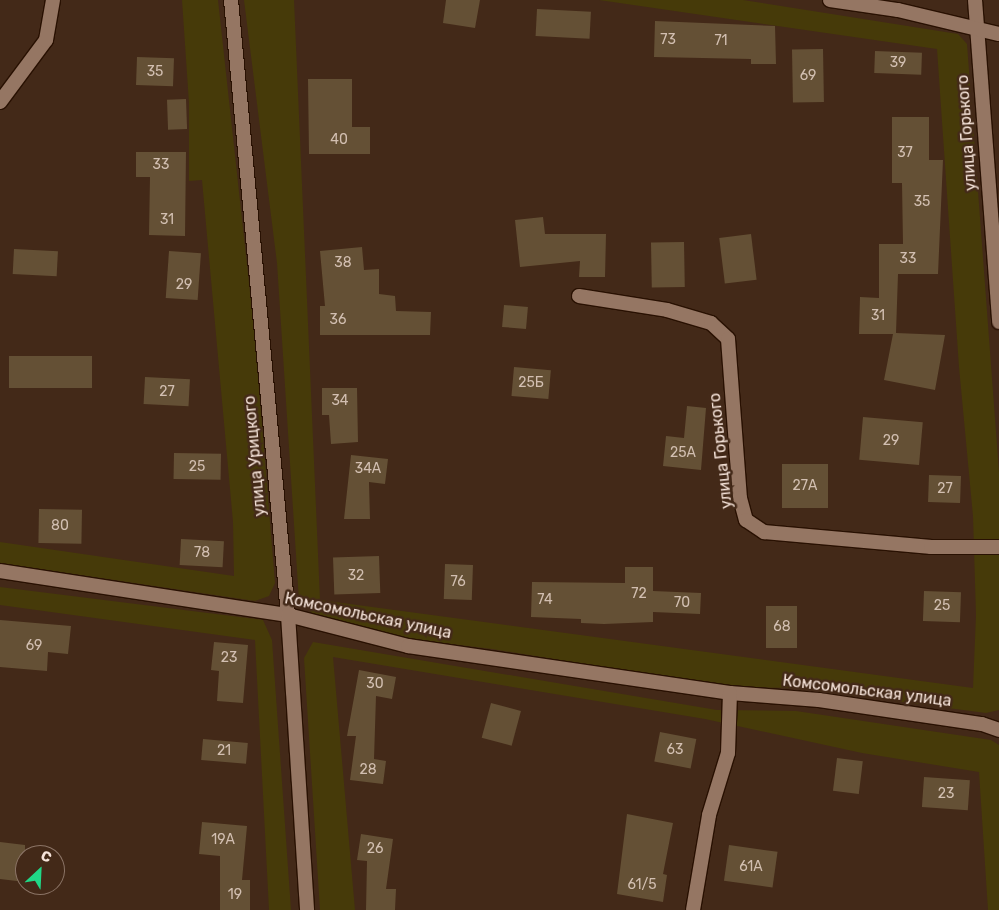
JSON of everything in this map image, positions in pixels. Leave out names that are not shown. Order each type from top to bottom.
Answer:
[{"type":"street","points":[[0,102],[46,40],[53,0]]},
{"type":"street","name":"улица Урицкого","points":[[231,0],[288,615],[307,910]]},
{"type":"street","points":[[830,0],[898,10],[977,31],[999,34]]},
{"type":"street","name":"улица Горького","points":[[975,0],[999,322]]},
{"type":"street","name":"улица Горького","points":[[579,296],[667,310],[711,323],[728,338],[740,498],[746,520],[764,532],[930,547],[999,547]]},
{"type":"street","name":"Комсомольская улица","points":[[0,570],[288,615],[408,646],[730,693],[819,700],[982,724],[999,730]]},
{"type":"street","points":[[693,910],[709,815],[728,753],[730,693]]},
{"type":"shaded area","points":[[182,0],[218,0],[254,329],[275,583],[269,596],[255,601],[0,563],[0,542],[234,576],[233,522],[202,180],[189,181],[189,103]]},
{"type":"shaded area","points":[[244,0],[294,0],[320,600],[973,688],[976,615],[973,516],[959,367],[937,49],[599,0],[743,0],[958,34],[967,44],[999,472],[999,710],[986,713],[796,688],[725,687],[492,649],[395,637],[313,614],[299,601],[277,263]]},
{"type":"shaded area","points":[[0,587],[263,620],[272,640],[291,910],[269,910],[255,640],[0,605]]},
{"type":"shaded area","points":[[313,642],[717,710],[796,711],[991,740],[999,745],[999,910],[988,910],[979,772],[862,753],[705,719],[333,657],[355,910],[320,910],[304,658]]},
{"type":"building","points":[[446,0],[480,0],[475,28],[443,23]]},
{"type":"building","points":[[537,9],[591,12],[590,39],[536,36]]},
{"type":"building","points":[[655,21],[775,26],[776,64],[751,64],[751,59],[654,57]]},
{"type":"building","points":[[823,49],[824,102],[793,103],[792,50]]},
{"type":"building","points":[[875,51],[922,53],[921,75],[874,73]]},
{"type":"building","points":[[137,57],[174,58],[173,86],[136,85]]},
{"type":"building","points":[[308,79],[352,79],[352,127],[370,127],[370,154],[309,154]]},
{"type":"building","points":[[186,99],[187,129],[168,130],[167,100]]},
{"type":"building","points":[[892,117],[929,117],[929,160],[943,160],[938,274],[898,274],[896,333],[945,335],[935,390],[884,380],[893,334],[859,334],[860,297],[879,298],[879,244],[903,244],[902,183],[892,183]]},
{"type":"building","points":[[136,152],[186,152],[185,236],[149,235],[150,177],[136,177]]},
{"type":"building","points":[[543,217],[545,234],[606,234],[605,277],[579,277],[580,261],[520,267],[515,220]]},
{"type":"building","points":[[751,234],[757,280],[725,284],[719,238]]},
{"type":"building","points":[[684,242],[685,287],[652,288],[651,243]]},
{"type":"building","points":[[362,247],[364,270],[379,269],[379,294],[395,296],[396,311],[431,312],[430,335],[320,335],[320,306],[325,306],[320,251]]},
{"type":"building","points":[[14,249],[58,251],[57,276],[13,274]]},
{"type":"building","points":[[169,251],[201,253],[198,300],[166,298]]},
{"type":"building","points":[[504,305],[528,307],[526,329],[502,327]]},
{"type":"building","points":[[9,356],[92,356],[92,388],[9,388]]},
{"type":"building","points":[[514,367],[551,370],[548,399],[511,396]]},
{"type":"building","points":[[145,377],[190,379],[189,406],[144,404]]},
{"type":"building","points":[[322,388],[357,388],[358,442],[331,444],[329,415],[322,415]]},
{"type":"building","points":[[687,406],[706,408],[701,470],[663,466],[666,436],[684,438]]},
{"type":"building","points":[[863,417],[923,422],[919,465],[859,460]]},
{"type":"building","points":[[174,453],[221,454],[221,480],[174,479]]},
{"type":"building","points":[[351,455],[388,459],[385,484],[369,482],[370,519],[344,519]]},
{"type":"building","points":[[782,464],[828,464],[828,508],[782,508]]},
{"type":"building","points":[[929,475],[961,476],[960,503],[928,502]]},
{"type":"building","points":[[39,509],[82,510],[81,544],[38,543]]},
{"type":"building","points":[[181,539],[224,541],[223,567],[180,565]]},
{"type":"building","points":[[379,556],[380,593],[334,595],[333,558]]},
{"type":"building","points":[[445,564],[473,565],[472,600],[444,599]]},
{"type":"building","points":[[625,567],[653,567],[653,591],[701,593],[700,614],[653,612],[653,622],[604,624],[581,623],[581,619],[531,617],[532,582],[625,583]]},
{"type":"building","points":[[924,591],[961,592],[960,622],[923,621]]},
{"type":"building","points":[[766,606],[797,606],[797,648],[766,648]]},
{"type":"building","points":[[0,620],[71,626],[68,654],[48,652],[47,671],[0,667]]},
{"type":"building","points":[[214,642],[248,645],[243,703],[217,701],[219,671],[211,670]]},
{"type":"building","points":[[359,670],[396,677],[392,699],[376,696],[374,759],[386,761],[383,784],[350,780],[356,736],[347,736]]},
{"type":"building","points":[[491,703],[521,711],[512,746],[482,738]]},
{"type":"building","points":[[660,732],[696,739],[691,769],[654,761]]},
{"type":"building","points":[[203,739],[248,743],[246,764],[201,760]]},
{"type":"building","points":[[837,758],[863,761],[859,794],[833,791]]},
{"type":"building","points":[[924,777],[970,780],[968,810],[922,807]]},
{"type":"building","points":[[627,814],[673,823],[663,874],[667,875],[663,902],[617,894]]},
{"type":"building","points":[[202,822],[247,826],[242,880],[250,880],[250,910],[220,910],[220,856],[199,854]]},
{"type":"building","points":[[361,834],[393,839],[386,889],[396,889],[395,910],[366,910],[367,861],[357,860]]},
{"type":"building","points":[[0,842],[25,845],[15,845],[15,881],[0,879]]},
{"type":"building","points":[[729,845],[778,852],[773,887],[724,881]]}]
